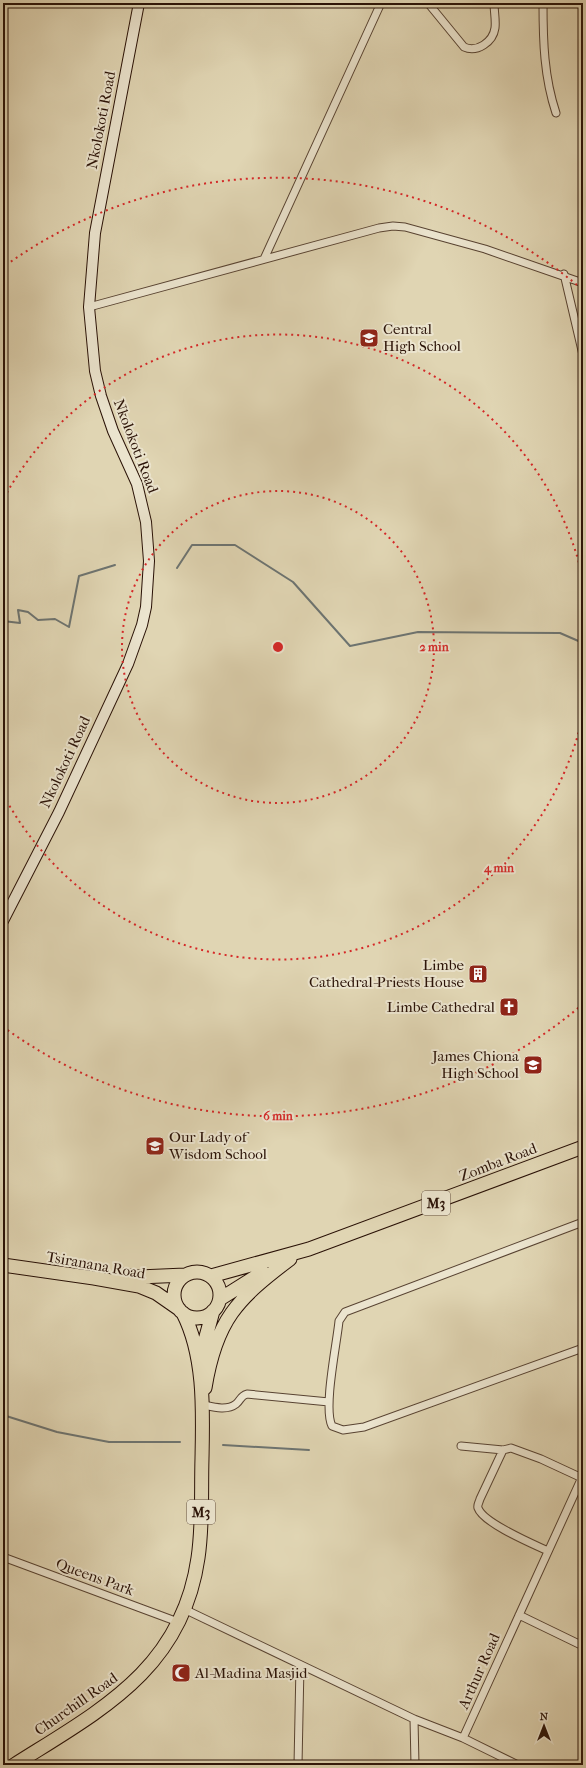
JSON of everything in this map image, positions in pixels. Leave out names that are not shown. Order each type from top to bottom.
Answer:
[{"type":"highway","name":"Zomba Road","points":[[211,1276],[292,1254],[479,1187],[583,1147]]},
{"type":"highway","name":"Zomba Road","points":[[220,1299],[292,1254]]},
{"type":"highway","points":[[203,1402],[209,1360],[221,1328],[236,1306],[263,1278],[292,1254]]},
{"type":"highway","name":"Tsiranana Road","points":[[3,1257],[139,1277],[185,1275]]},
{"type":"highway","name":"Tsiranana Road","points":[[3,1265],[139,1286],[156,1293],[181,1311]]},
{"type":"highway","name":"M3","points":[[178,1622],[184,1609],[195,1573],[200,1534],[203,1402],[194,1340],[174,1299],[175,1288],[185,1275],[201,1272],[211,1276]]},
{"type":"highway","points":[[211,1276],[218,1285],[220,1299]]},
{"type":"highway","name":"M3","points":[[200,1381],[204,1344],[213,1311],[220,1299]]},
{"type":"highway","points":[[181,1311],[199,1318],[213,1311]]},
{"type":"highway","name":"Churchill Road","points":[[14,1765],[98,1711],[131,1685],[151,1664],[178,1622]]},
{"type":"main road","name":"Nkolokoti Road","points":[[3,921],[59,812],[128,664],[142,626],[146,606],[149,561],[146,522],[137,484],[113,431],[100,396],[95,371],[89,306],[95,233],[139,3]]},
{"type":"street","points":[[264,259],[381,3]]},
{"type":"street","points":[[428,3],[464,47],[474,49],[486,44],[494,33],[494,3]]},
{"type":"street","points":[[543,3],[544,61],[549,92],[556,113]]},
{"type":"street","points":[[89,306],[379,228],[400,226],[485,249],[564,274],[583,283]]},
{"type":"street","points":[[564,274],[583,355]]},
{"type":"street","points":[[583,1222],[345,1312],[339,1321],[328,1415],[332,1426],[343,1430],[364,1427],[583,1348]]},
{"type":"street","points":[[203,1402],[220,1408],[229,1408],[235,1405],[242,1395],[248,1394],[329,1402]]},
{"type":"street","points":[[461,1446],[504,1450],[511,1448],[535,1456],[582,1476]]},
{"type":"street","points":[[504,1450],[480,1499],[478,1506],[479,1510],[485,1517],[502,1529],[548,1551]]},
{"type":"street","name":"Arthur Road","points":[[463,1738],[582,1476]]},
{"type":"street","name":"Queens Park","points":[[3,1557],[178,1622]]},
{"type":"street","points":[[184,1609],[414,1719],[463,1738],[518,1765]]},
{"type":"street","points":[[519,1615],[583,1646]]},
{"type":"street","points":[[298,1765],[300,1665]]},
{"type":"street","points":[[414,1719],[414,1765]]},
{"type":"waterway","points":[[177,568],[192,545],[235,545],[293,582],[350,646],[418,632],[560,633],[583,643]]},
{"type":"waterway","points":[[3,621],[20,623],[18,610],[28,612],[38,620],[55,619],[69,627],[79,576],[115,565]]},
{"type":"waterway","points":[[3,1415],[57,1432],[109,1442],[180,1442]]},
{"type":"waterway","points":[[223,1445],[309,1450]]},
{"type":"place","name":"Central High School","points":[[369,338]]},
{"type":"place","name":"Limbe Cathedral-Priests House","points":[[478,974]]},
{"type":"place","name":"Limbe Cathedral","points":[[509,1007]]},
{"type":"place","name":"James Chiona High School","points":[[533,1065]]},
{"type":"place","name":"Our Lady of Wisdom School","points":[[155,1146]]},
{"type":"place","name":"Al-Madina Masjid","points":[[181,1673]]}]
